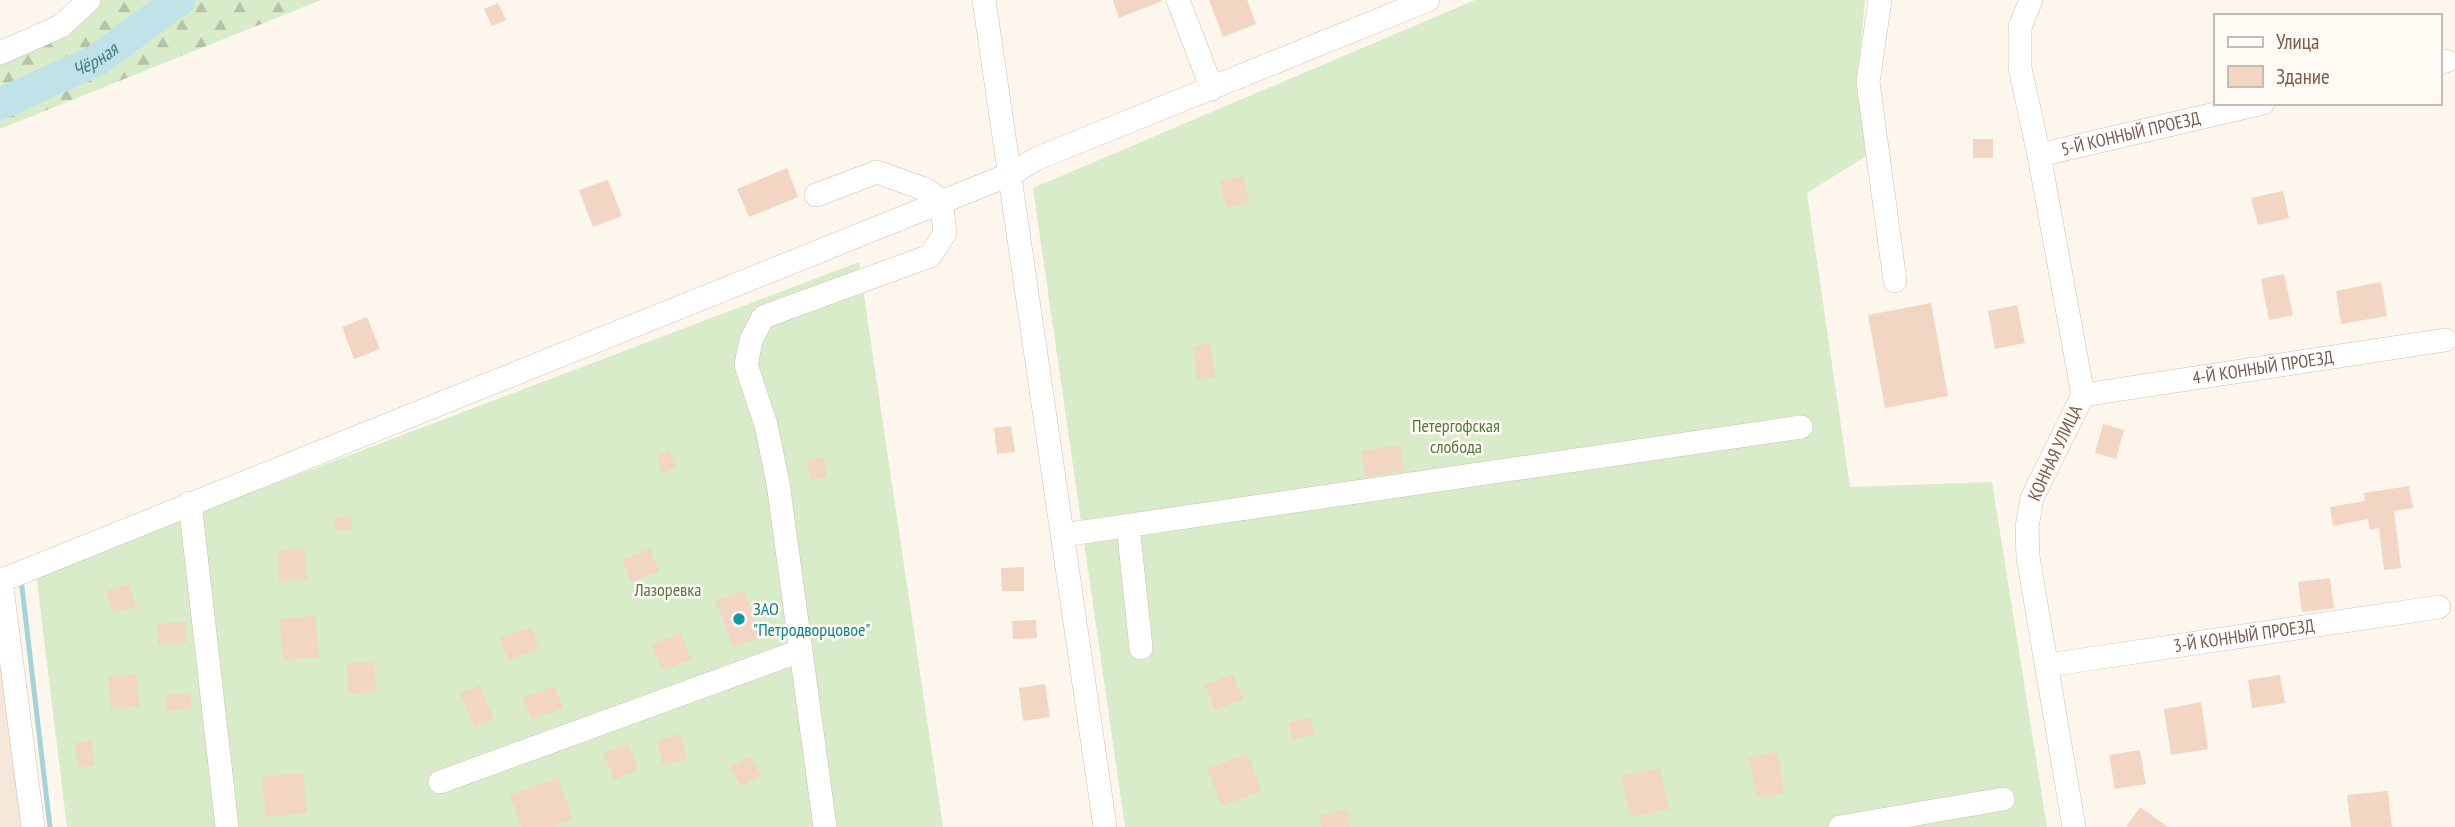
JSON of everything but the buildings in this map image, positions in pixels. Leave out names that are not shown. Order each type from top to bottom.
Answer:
[{"type":"street","points":[[0,53],[61,26],[89,0]]},
{"type":"street","points":[[984,0],[1105,827]]},
{"type":"street","points":[[1178,0],[1212,89]]},
{"type":"street","points":[[1880,0],[1868,82],[1895,281]]},
{"type":"street","name":"КОННАЯ УЛИЦА","points":[[2031,0],[2020,27],[2020,68],[2039,155],[2083,395],[2032,498],[2027,527],[2028,557],[2074,827]]},
{"type":"street","points":[[33,827],[0,581],[1011,174],[1036,159],[1212,89],[1415,2]]},
{"type":"street","name":"5-Й КОННЫЙ ПРОЕЗД","points":[[2039,155],[2254,105]]},
{"type":"street","points":[[816,195],[877,172],[927,190],[941,201],[945,233],[930,256],[763,317],[751,340],[746,365],[765,425],[778,483],[825,827]]},
{"type":"street","name":"4-Й КОННЫЙ ПРОЕЗД","points":[[2083,395],[2445,340]]},
{"type":"street","points":[[1063,535],[1801,427]]},
{"type":"street","points":[[190,503],[228,827]]},
{"type":"street","points":[[1128,526],[1141,648]]},
{"type":"street","name":"3-Й КОННЫЙ ПРОЕЗД","points":[[2048,665],[2439,607]]},
{"type":"street","points":[[440,782],[800,650]]},
{"type":"street","points":[[1840,827],[2003,799]]},
{"type":"shaded area","points":[[0,636],[26,827],[0,827]]},
{"type":"green space","points":[[89,0],[321,0],[0,129],[0,53]]},
{"type":"green space","name":"Петергофская слобода","points":[[1475,0],[1865,0],[1858,73],[1871,153],[1807,193],[1850,487],[1992,482],[2047,827],[1125,827],[1033,188]]},
{"type":"green space","name":"Лазоревка","points":[[859,262],[943,827],[67,827],[36,574]]},
{"type":"waterway","name":"Чёрная","points":[[0,104],[97,60],[179,0]]},
{"type":"waterway","points":[[21,579],[50,827]]},
{"type":"place","name":"ЗАО \"Петродворцовое\"","points":[[739,619]]}]
